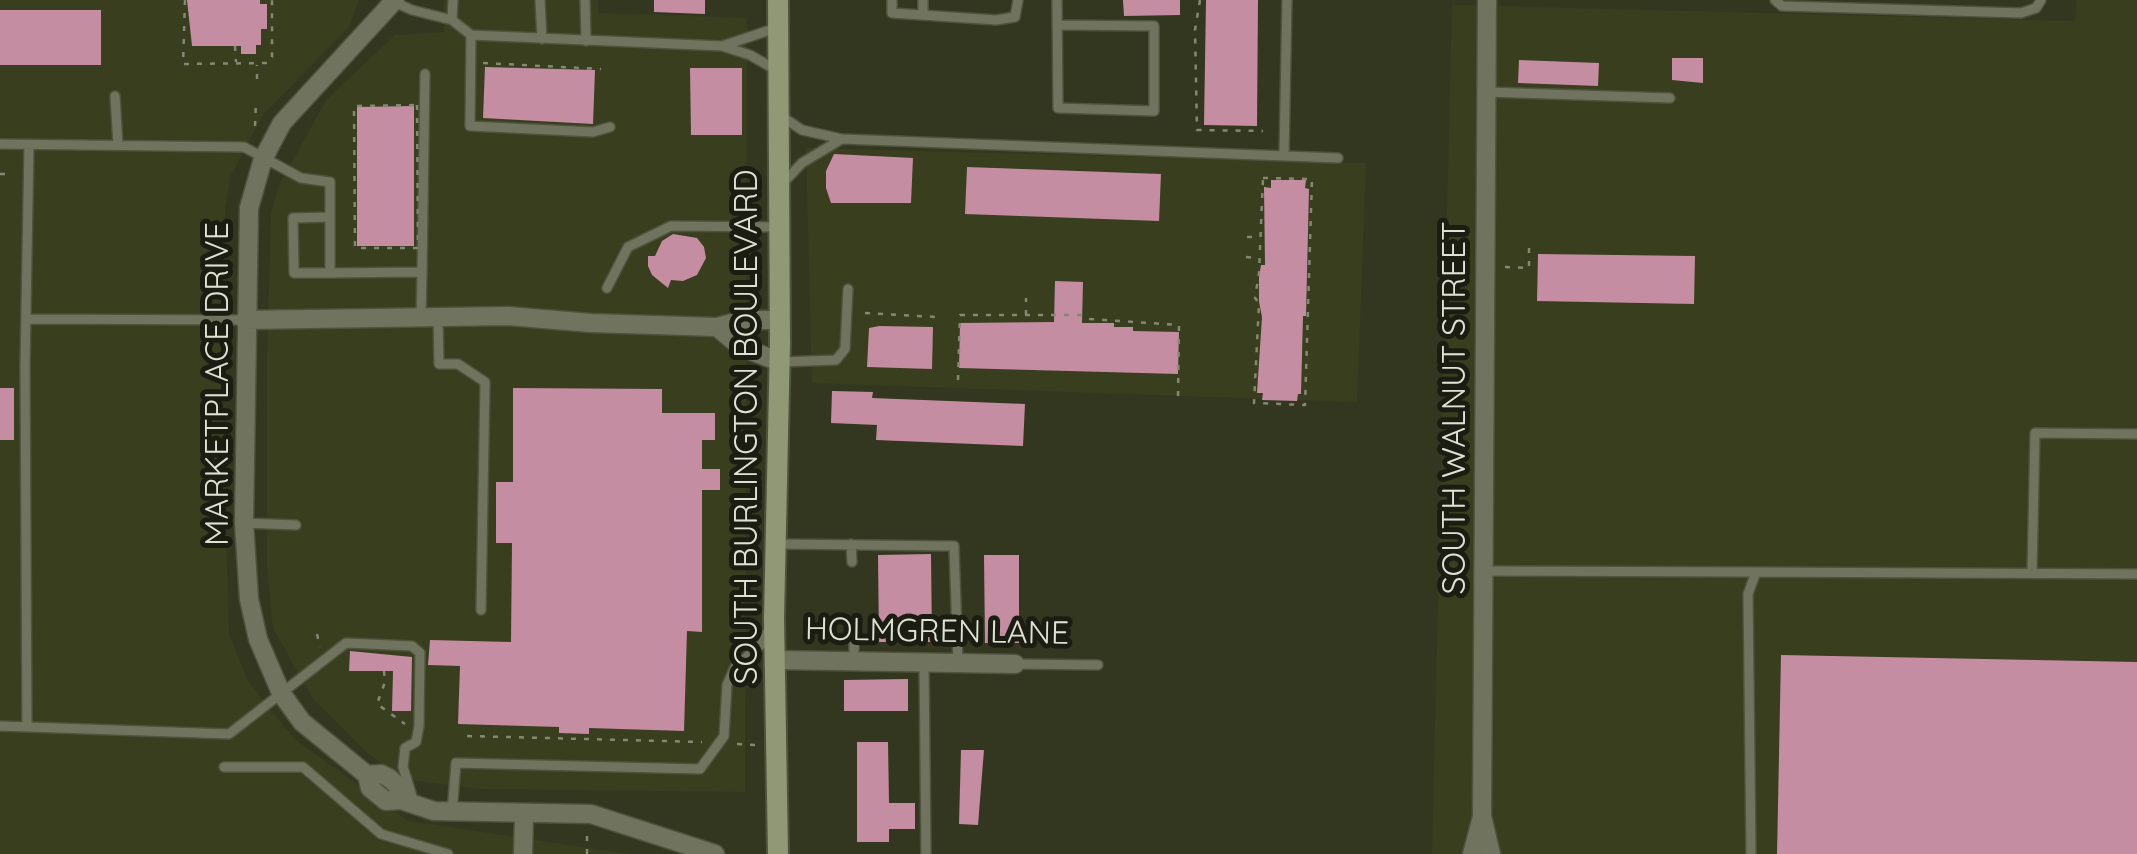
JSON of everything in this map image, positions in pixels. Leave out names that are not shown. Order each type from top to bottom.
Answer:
[{"type":"main road","name":"SOUTH BURLINGTON BOULEVARD","points":[[778,0],[780,362],[774,618],[778,854]]},
{"type":"street","name":"SOUTH WALNUT STREET","points":[[1472,854],[1482,816],[1488,0]]},
{"type":"street","name":"MARKETPLACE DRIVE","points":[[395,1],[282,123],[248,208],[244,524],[249,599],[258,639],[281,693],[302,722],[367,775],[370,788],[386,801],[408,803]]},
{"type":"street","points":[[245,320],[508,316],[717,327],[744,320],[780,320]]},
{"type":"street","points":[[717,327],[742,347],[780,362]]},
{"type":"street","name":"HOLMGREN LANE","points":[[775,660],[1015,664]]},
{"type":"street","points":[[408,803],[452,812],[590,814],[716,854]]},
{"type":"street","points":[[523,854],[524,814]]},
{"type":"street","name":"SOUTH WALNUT STREET","points":[[1482,816],[1492,854]]},
{"type":"lane","points":[[452,20],[453,0]]},
{"type":"lane","points":[[540,0],[542,39]]},
{"type":"lane","points":[[585,0],[586,42]]},
{"type":"lane","points":[[892,0],[892,14],[996,20],[1014,17],[1018,0]]},
{"type":"lane","points":[[923,0],[923,16]]},
{"type":"lane","points":[[1056,0],[1058,108],[1154,111],[1154,26],[1057,25]]},
{"type":"lane","points":[[1284,156],[1287,0]]},
{"type":"lane","points":[[1775,0],[1782,6],[1835,4],[2021,13],[2029,12],[2042,0]]},
{"type":"lane","points":[[395,1],[412,10],[452,20],[471,35],[722,46],[750,54],[778,71]]},
{"type":"lane","points":[[722,46],[778,27]]},
{"type":"lane","points":[[471,35],[470,126],[593,132],[610,127]]},
{"type":"lane","points":[[424,74],[422,272],[429,316],[440,364],[458,364],[484,382],[480,610]]},
{"type":"lane","points":[[1487,92],[1670,98]]},
{"type":"lane","points":[[115,96],[118,146]]},
{"type":"lane","points":[[779,115],[802,130],[842,139],[1338,158]]},
{"type":"lane","points":[[779,186],[802,163],[842,139]]},
{"type":"lane","points":[[0,144],[244,147],[301,178],[330,182],[330,273]]},
{"type":"lane","points":[[28,727],[29,145]]},
{"type":"lane","points":[[330,217],[294,218],[294,273],[422,272]]},
{"type":"lane","points":[[607,288],[628,247],[672,226],[779,228]]},
{"type":"lane","points":[[780,362],[836,360],[845,349],[848,289]]},
{"type":"lane","points":[[26,319],[245,320]]},
{"type":"lane","points":[[2032,573],[2035,433],[2137,434]]},
{"type":"lane","points":[[244,524],[296,525]]},
{"type":"lane","points":[[776,544],[954,546],[958,663]]},
{"type":"lane","points":[[851,544],[852,562]]},
{"type":"lane","points":[[1484,571],[2137,574]]},
{"type":"lane","points":[[1752,854],[1748,594],[1756,572]]},
{"type":"lane","points":[[452,812],[456,763],[700,769],[724,736],[727,685],[735,667],[762,644],[774,618]]},
{"type":"lane","points":[[854,638],[854,661]]},
{"type":"lane","points":[[0,726],[229,734],[346,642],[418,648],[419,726],[416,742],[405,748],[403,767],[408,803]]},
{"type":"lane","points":[[924,662],[926,854]]},
{"type":"lane","name":"HOLMGREN LANE","points":[[1015,664],[1098,664]]},
{"type":"lane","points":[[224,767],[303,768],[381,834],[448,854]]},
{"type":"path","points":[[185,0],[183,64],[268,63],[272,58],[272,0]]},
{"type":"path","points":[[1200,0],[1196,30],[1197,130],[1262,131]]},
{"type":"path","points":[[235,46],[236,64]]},
{"type":"path","points":[[470,62],[601,69]]},
{"type":"path","points":[[256,79],[257,64]]},
{"type":"path","points":[[255,126],[256,101]]},
{"type":"path","points":[[348,111],[354,116],[355,248],[418,248],[416,105],[354,106],[354,116]]},
{"type":"path","points":[[0,174],[13,174]]},
{"type":"path","points":[[1311,177],[1305,404],[1254,403],[1260,258],[1262,178],[1311,177]]},
{"type":"path","points":[[1247,237],[1260,237]]},
{"type":"path","points":[[1504,268],[1529,268],[1529,248],[1536,248]]},
{"type":"path","points":[[1246,258],[1260,258]]},
{"type":"path","points":[[1026,298],[1026,316]]},
{"type":"path","points":[[865,313],[937,316]]},
{"type":"path","points":[[1063,314],[1063,322]]},
{"type":"path","points":[[958,380],[960,315],[1063,314],[1180,325],[1178,399]]},
{"type":"path","points":[[906,316],[906,325]]},
{"type":"path","points":[[317,634],[318,645],[324,652]]},
{"type":"path","points":[[384,671],[385,682],[377,704],[408,725],[406,730]]},
{"type":"path","points":[[467,736],[714,743]]},
{"type":"path","points":[[732,744],[756,745]]},
{"type":"path","points":[[586,854],[587,834]]},
{"type":"shaded area","points":[[0,0],[359,0],[349,27],[264,113],[230,177],[225,210],[221,354],[229,634],[248,681],[293,738],[408,821],[629,854],[0,854]]},
{"type":"shaded area","points":[[444,0],[598,0],[598,13],[747,18],[745,792],[480,789],[402,779],[367,752],[313,699],[273,628],[267,569],[271,212],[278,188],[326,100],[395,35],[444,32]]},
{"type":"shaded area","points":[[2077,0],[2137,0],[2137,854],[1432,854],[1452,5],[2075,21]]},
{"type":"shaded area","points":[[806,148],[1366,163],[1357,402],[812,383]]},
{"type":"building","points":[[187,0],[260,0],[260,4],[267,4],[267,29],[261,29],[261,45],[256,45],[256,54],[241,54],[241,46],[192,46]]},
{"type":"building","points":[[654,0],[705,0],[705,14],[654,12]]},
{"type":"building","points":[[1123,0],[1180,0],[1180,15],[1124,16]]},
{"type":"building","points":[[1206,0],[1258,0],[1257,126],[1204,125]]},
{"type":"building","points":[[0,10],[101,10],[101,65],[0,65]]},
{"type":"building","points":[[1672,58],[1703,58],[1703,83],[1672,80]]},
{"type":"building","points":[[1519,60],[1599,63],[1598,86],[1518,83]]},
{"type":"building","points":[[485,67],[595,70],[593,124],[483,118]]},
{"type":"building","points":[[690,68],[742,68],[742,135],[691,135]]},
{"type":"building","points":[[414,106],[414,246],[357,246],[357,107]]},
{"type":"building","points":[[834,154],[913,158],[911,203],[831,203],[826,171]]},
{"type":"building","points":[[967,167],[1161,174],[1159,221],[965,214]]},
{"type":"building","points":[[1271,180],[1306,180],[1305,188],[1309,189],[1306,316],[1301,394],[1297,401],[1262,400],[1263,393],[1257,393],[1262,317],[1259,277],[1261,265],[1265,265],[1264,187],[1271,188]]},
{"type":"building","points":[[673,234],[697,238],[706,258],[697,275],[683,281],[671,280],[668,288],[652,275],[648,256],[655,256],[662,241]]},
{"type":"building","points":[[1538,254],[1695,256],[1694,304],[1537,301]]},
{"type":"building","points":[[1055,281],[1083,282],[1082,323],[1114,323],[1114,327],[1133,327],[1133,331],[1179,332],[1178,374],[959,368],[960,323],[1054,322]]},
{"type":"building","points":[[933,327],[932,369],[867,367],[869,328]]},
{"type":"building","points":[[0,388],[14,388],[14,440],[0,440]]},
{"type":"building","points":[[513,388],[662,389],[662,413],[715,413],[715,440],[702,440],[702,469],[720,469],[720,490],[702,490],[702,632],[687,631],[684,731],[589,728],[589,734],[559,733],[559,727],[458,724],[460,666],[428,665],[430,640],[511,642],[512,543],[496,543],[496,482],[513,482]]},
{"type":"building","points":[[832,391],[873,392],[872,398],[1025,404],[1023,446],[876,440],[877,425],[831,423]]},
{"type":"building","points":[[931,554],[932,642],[879,642],[878,555]]},
{"type":"building","points":[[984,555],[1019,555],[1019,643],[985,643]]},
{"type":"building","points":[[350,651],[412,657],[411,711],[392,711],[393,671],[349,671]]},
{"type":"building","points":[[1781,655],[2137,662],[2137,854],[1777,854]]},
{"type":"building","points":[[908,679],[908,711],[844,711],[844,680]]},
{"type":"building","points":[[857,742],[888,742],[889,803],[915,803],[915,829],[889,829],[889,842],[857,842]]},
{"type":"building","points":[[961,750],[984,750],[978,825],[959,824]]}]
